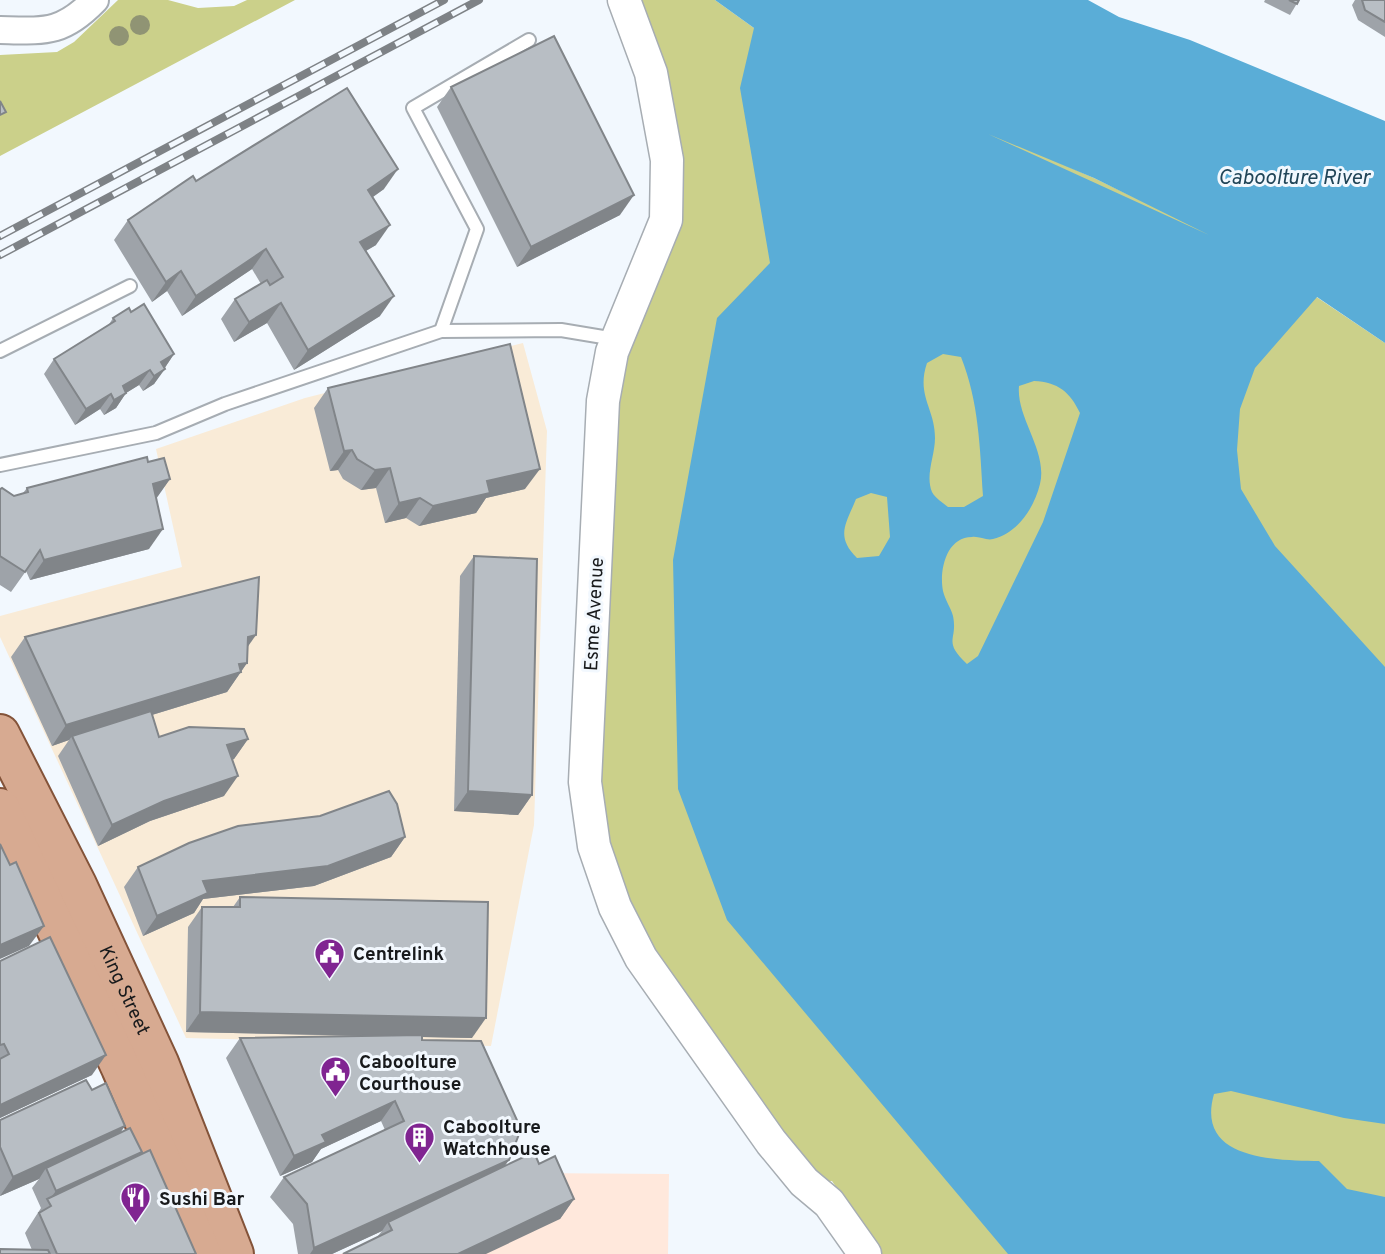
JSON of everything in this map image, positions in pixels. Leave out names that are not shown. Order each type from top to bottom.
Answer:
[{"type":"main road","name":"King Street","points":[[0,734],[77,885],[159,1063],[234,1254]]},
{"type":"main road","name":"King Street","points":[[0,808],[121,1068],[202,1254]]},
{"type":"street","points":[[0,30],[46,31],[58,28],[69,23],[95,0]]},
{"type":"street","name":"Esme Avenue","points":[[624,0],[650,73],[667,160],[666,220],[617,340],[603,401],[585,782],[594,846],[615,907],[640,958],[804,1182],[840,1254]]},
{"type":"street","name":"Esme Avenue","points":[[804,1182],[829,1203],[865,1254]]},
{"type":"lane","points":[[441,331],[477,229],[413,108],[529,40]]},
{"type":"lane","points":[[0,351],[130,286]]},
{"type":"lane","points":[[0,465],[156,433],[225,404],[441,331],[561,330],[617,340]]},
{"type":"shaded area","points":[[523,343],[547,431],[534,825],[491,1046],[186,1038],[0,637],[0,616],[182,567],[156,449],[305,398]]},
{"type":"shaded area","points":[[527,1173],[669,1174],[668,1254],[341,1254],[471,1194]]},
{"type":"green space","points":[[118,0],[168,0],[198,8],[234,6],[247,0],[295,0],[0,156],[0,55],[57,52],[74,42]]},
{"type":"green space","points":[[624,0],[715,0],[754,28],[1094,178],[1254,255],[1385,343],[1385,1254],[881,1254],[832,1181],[804,1182],[641,958],[594,846],[603,401],[666,220]]},
{"type":"water","name":"Caboolture River","points":[[715,0],[1088,0],[1119,17],[1190,40],[1385,121],[1385,343],[1317,297],[1255,368],[1240,409],[1237,450],[1241,489],[1275,546],[1385,667],[1385,1124],[1344,1118],[1231,1091],[1214,1094],[1211,1116],[1216,1132],[1227,1144],[1243,1152],[1261,1157],[1319,1161],[1347,1189],[1385,1197],[1385,1254],[1008,1254],[727,920],[678,789],[673,560],[717,318],[770,263],[740,88],[754,28]],"holes":[[[988,134],[1094,178],[1209,235]],[[943,354],[961,357],[972,391],[978,425],[983,496],[964,507],[948,507],[935,496],[930,486],[935,438],[924,384],[927,363]],[[1034,381],[1050,383],[1067,394],[1080,413],[1043,522],[978,656],[967,664],[953,645],[953,616],[944,594],[942,574],[946,556],[956,543],[963,538],[991,539],[1002,536],[1024,518],[1034,502],[1040,484],[1040,459],[1022,410],[1019,386]],[[871,493],[887,497],[890,537],[879,556],[857,558],[846,543],[846,523],[856,499]]]},
{"type":"building","points":[[1362,0],[1385,0],[1385,22],[1365,10]]},
{"type":"building","points":[[554,36],[634,195],[531,247],[451,87]]},
{"type":"building","points":[[347,88],[398,169],[368,190],[390,225],[360,242],[394,296],[308,350],[281,303],[249,322],[235,299],[267,280],[270,285],[283,277],[266,249],[196,296],[181,271],[166,282],[128,220],[193,176],[196,181]]},
{"type":"building","points":[[0,101],[6,112],[0,115]]},
{"type":"building","points":[[144,304],[174,354],[161,362],[165,369],[154,376],[150,370],[123,386],[126,393],[114,400],[111,394],[86,409],[54,359],[115,321],[113,318],[129,308],[131,312]]},
{"type":"building","points":[[510,344],[540,469],[487,481],[490,493],[433,506],[420,498],[399,503],[390,468],[375,470],[357,459],[352,450],[344,451],[328,388]]},
{"type":"building","points":[[147,457],[148,462],[164,458],[170,479],[153,484],[163,529],[44,560],[40,550],[25,572],[0,556],[0,489],[14,496],[28,492],[27,488]]},
{"type":"building","points":[[474,556],[537,559],[532,795],[468,791]]},
{"type":"building","points":[[259,577],[256,635],[248,637],[247,663],[239,664],[241,672],[66,725],[25,637]]},
{"type":"building","points":[[151,711],[159,737],[189,727],[244,729],[248,739],[227,745],[238,776],[164,801],[112,825],[72,736]]},
{"type":"building","points":[[389,791],[397,804],[405,837],[328,866],[203,881],[208,893],[157,916],[138,867],[189,843],[238,826],[320,816]]},
{"type":"building","points":[[0,844],[10,865],[16,862],[44,926],[0,945]]},
{"type":"building","name":"Centrelink","points":[[240,897],[488,902],[486,1018],[200,1012],[202,907],[240,907]]},
{"type":"building","points":[[50,937],[106,1055],[0,1105],[0,1059],[9,1054],[4,1044],[0,1045],[0,961]]},
{"type":"building","points":[[422,1035],[422,1040],[481,1041],[521,1129],[509,1160],[314,1248],[307,1204],[284,1177],[404,1121],[395,1101],[322,1135],[326,1142],[294,1156],[240,1038]]},
{"type":"building","points":[[86,1080],[92,1090],[106,1083],[125,1126],[13,1177],[0,1147],[0,1120]]},
{"type":"building","points":[[130,1128],[142,1152],[56,1191],[46,1168]]},
{"type":"building","points":[[150,1150],[196,1254],[57,1254],[39,1213],[51,1206],[47,1199]]},
{"type":"building","points":[[534,1152],[539,1164],[555,1156],[574,1199],[458,1254],[343,1254],[392,1230],[388,1222]]},
{"type":"building","points":[[0,1249],[48,1250],[50,1254],[0,1254]]},
{"type":"railway","points":[[0,236],[444,0]]},
{"type":"railway","points":[[0,255],[479,0]]},
{"type":"place","name":"Centrelink","points":[[330,980]]},
{"type":"place","name":"Caboolture Courthouse","points":[[336,1099]]},
{"type":"place","name":"Caboolture Watchhouse","points":[[420,1164]]},
{"type":"place","name":"Sushi Bar","points":[[136,1225]]}]
